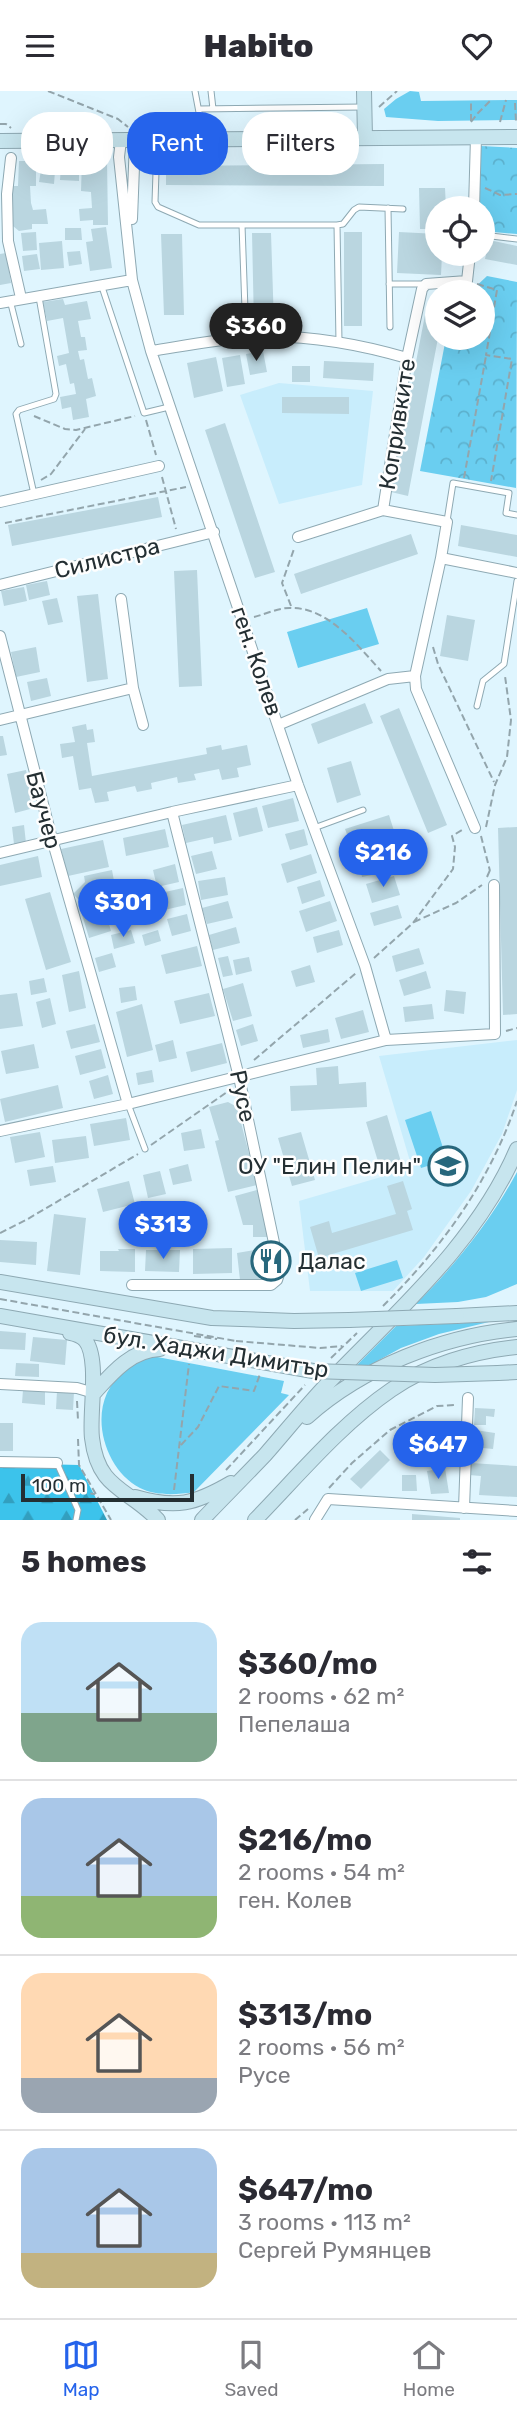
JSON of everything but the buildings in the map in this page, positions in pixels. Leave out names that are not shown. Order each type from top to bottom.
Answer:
[{"type":"main road","points":[[364,91],[371,107],[365,137]]},
{"type":"main road","points":[[228,139],[517,137]]},
{"type":"main road","points":[[0,141],[127,140]]},
{"type":"main road","points":[[202,1520],[325,1385],[449,1256],[481,1215],[517,1149]]},
{"type":"main road","name":"бул. Хаджи Димитър","points":[[0,1282],[212,1318],[355,1325],[517,1313]]},
{"type":"main road","points":[[491,1315],[517,1303]]},
{"type":"main road","name":"бул. Хаджи Димитър","points":[[0,1316],[188,1350],[309,1377],[510,1374]]},
{"type":"main road","points":[[46,1324],[77,1335],[86,1342],[94,1393],[91,1425],[98,1464],[106,1477],[123,1494],[158,1520]]},
{"type":"main road","points":[[264,1455],[314,1411],[361,1378],[432,1348],[477,1335],[517,1329]]},
{"type":"main road","points":[[255,1520],[344,1429],[392,1388],[434,1367],[517,1347]]},
{"type":"main road","points":[[94,1393],[123,1364],[142,1351],[188,1350]]},
{"type":"main road","points":[[123,1494],[182,1504],[206,1497],[247,1473]]},
{"type":"street","points":[[474,196],[476,137]]},
{"type":"street","name":"ген. Колев","points":[[127,142],[119,157],[132,280],[151,351],[298,785],[365,966],[386,1040]]},
{"type":"street","points":[[11,158],[7,194],[10,300],[132,280]]},
{"type":"street","name":"Копривките","points":[[383,510],[407,358],[425,285]]},
{"type":"street","points":[[151,351],[246,338],[282,337],[372,347],[407,358]]},
{"type":"street","points":[[0,502],[33,489],[159,466]]},
{"type":"street","name":"Копривките","points":[[298,537],[383,510],[447,521]]},
{"type":"street","points":[[447,521],[415,676],[416,688],[479,826]]},
{"type":"street","name":"Силистра","points":[[0,585],[214,532]]},
{"type":"street","points":[[441,558],[517,573]]},
{"type":"street","points":[[121,599],[133,688],[143,725]]},
{"type":"street","name":"Баучер","points":[[0,636],[52,839],[128,1104]]},
{"type":"street","points":[[278,725],[388,678],[415,676]]},
{"type":"street","points":[[0,720],[133,688]]},
{"type":"street","points":[[0,853],[298,785]]},
{"type":"street","name":"Русе","points":[[132,1285],[271,1285],[277,1280],[280,1271],[242,1078],[172,812]]},
{"type":"street","points":[[0,1131],[242,1078],[386,1040],[495,1034],[494,885]]},
{"type":"street","points":[[0,1384],[77,1388],[94,1393]]},
{"type":"street","points":[[464,1508],[467,1401]]},
{"type":"street","points":[[0,1462],[57,1463]]},
{"type":"street","points":[[315,1520],[328,1499],[517,1511]]},
{"type":"lane","points":[[195,91],[200,112]]},
{"type":"lane","points":[[211,91],[213,109]]},
{"type":"lane","points":[[199,109],[371,107]]},
{"type":"lane","points":[[156,175],[155,202],[158,207],[199,225],[337,225],[343,224],[359,207],[403,209]]},
{"type":"lane","points":[[387,208],[390,327]]},
{"type":"lane","points":[[242,225],[246,338]]},
{"type":"lane","points":[[337,225],[339,342]]},
{"type":"lane","points":[[495,236],[517,239]]},
{"type":"lane","points":[[389,284],[425,284]]},
{"type":"lane","points":[[102,285],[144,413],[169,407]]},
{"type":"lane","points":[[33,489],[16,414],[19,410],[54,399],[55,394],[38,295]]},
{"type":"lane","points":[[10,300],[21,344]]},
{"type":"lane","points":[[447,521],[453,483],[509,493],[506,513],[517,515]]},
{"type":"lane","points":[[477,706],[483,681],[503,664],[516,601],[517,581]]},
{"type":"lane","points":[[508,635],[517,637]]},
{"type":"lane","points":[[314,828],[363,810]]},
{"type":"lane","points":[[128,1104],[145,1149]]},
{"type":"lane","points":[[57,1463],[78,1510],[76,1520]]},
{"type":"path","points":[[48,91],[118,119],[127,126]]},
{"type":"path","points":[[371,107],[397,91]]},
{"type":"path","points":[[471,100],[471,122],[491,100]]},
{"type":"path","points":[[500,122],[506,100]]},
{"type":"path","points":[[514,103],[516,122]]},
{"type":"path","points":[[0,124],[6,124],[13,129]]},
{"type":"path","points":[[478,190],[488,188],[500,195],[517,194]]},
{"type":"path","points":[[463,485],[487,350]]},
{"type":"path","points":[[486,355],[512,359],[490,489]]},
{"type":"path","points":[[26,408],[29,414],[65,429],[76,430],[144,413]]},
{"type":"path","points":[[33,489],[51,474],[86,428]]},
{"type":"path","points":[[5,523],[197,484]]},
{"type":"path","points":[[291,607],[282,583],[298,537]]},
{"type":"path","points":[[243,620],[291,607],[316,612],[350,637],[388,678]]},
{"type":"path","points":[[432,643],[438,663],[495,785]]},
{"type":"path","points":[[494,885],[479,826],[507,757],[511,720],[503,664]]},
{"type":"path","points":[[0,1233],[96,1180],[145,1149],[242,1078],[247,1066],[413,923],[453,869],[453,833],[479,826]]},
{"type":"path","points":[[413,923],[456,903],[481,887],[490,870]]},
{"type":"path","points":[[378,1312],[443,1237],[475,1192],[503,1141],[517,1101]]},
{"type":"path","points":[[0,1299],[236,1341],[320,1348],[344,1346]]},
{"type":"path","points":[[332,1358],[344,1346],[355,1325]]},
{"type":"path","points":[[170,1504],[176,1483],[188,1350],[193,1335]]},
{"type":"path","points":[[180,1446],[198,1427],[219,1386],[254,1391],[260,1374]]},
{"type":"path","points":[[226,1470],[309,1377]]},
{"type":"path","points":[[328,1490],[352,1462],[390,1430],[437,1406],[467,1401]]},
{"type":"path","points":[[71,1491],[96,1494]]},
{"type":"path","points":[[295,1520],[312,1506]]},
{"type":"shaded area","points":[[279,383],[373,391],[362,485],[279,504],[240,395]]},
{"type":"shaded area","name":"ОУ \"Елин Пелин\"","points":[[517,1040],[517,1090],[502,1134],[471,1191],[424,1257],[393,1291],[310,1291],[299,1201],[412,1168],[379,1056]]},
{"type":"green space","points":[[410,91],[419,92],[421,101],[517,100],[517,120],[438,121],[386,117],[384,109]]},
{"type":"green space","points":[[481,146],[517,148],[517,234],[495,232],[495,196],[478,196]]},
{"type":"green space","points":[[487,276],[517,282],[516,488],[420,471],[444,350],[495,350],[495,280],[483,280]]},
{"type":"green space","points":[[367,608],[379,644],[298,668],[287,632]]},
{"type":"green space","points":[[431,1111],[447,1160],[421,1168],[405,1120]]},
{"type":"green space","points":[[517,1172],[517,1284],[486,1297],[458,1302],[416,1304],[471,1242]]},
{"type":"green space","points":[[397,1260],[403,1278],[361,1291],[355,1273]]},
{"type":"green space","points":[[489,1322],[439,1334],[401,1348],[370,1365],[357,1365],[396,1326]]},
{"type":"green space","points":[[152,1356],[284,1381],[281,1393],[289,1395],[194,1492],[166,1494],[146,1491],[129,1481],[112,1460],[106,1447],[101,1420],[107,1393],[115,1380],[138,1362]]},
{"type":"green space","points":[[0,1463],[79,1465],[107,1520],[0,1520]]},
{"type":"place","name":"ОУ \"Елин Пелин\"","points":[[448,1166]]},
{"type":"place","name":"Далас","points":[[271,1261]]}]
